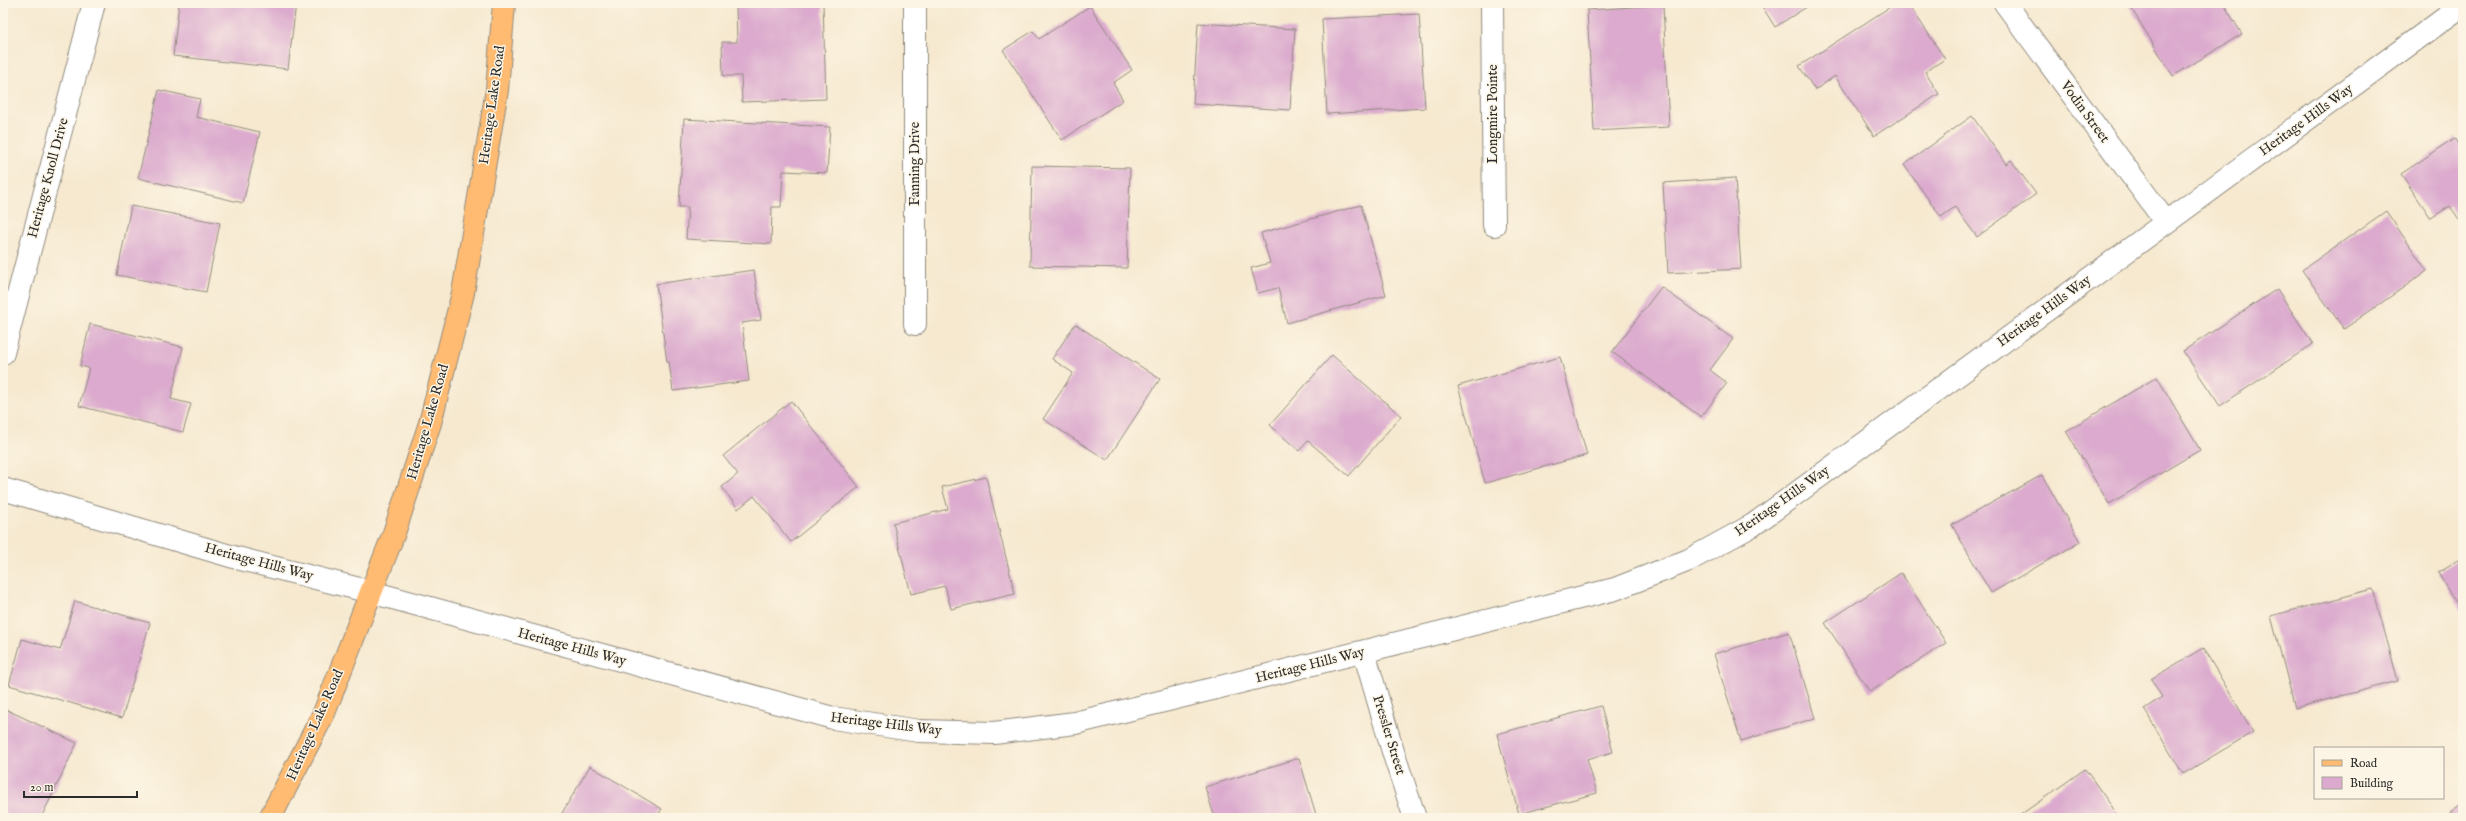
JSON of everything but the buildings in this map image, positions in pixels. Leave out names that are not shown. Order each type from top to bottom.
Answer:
[{"type":"main road","name":"Heritage Lake Road","points":[[270,818],[324,713],[394,533],[430,423],[463,293],[498,90],[504,3]]},
{"type":"street","name":"Heritage Knoll Drive","points":[[3,353],[94,3]]},
{"type":"street","name":"Fanning Drive","points":[[915,3],[915,324]]},
{"type":"street","name":"Longmire Pointe","points":[[1492,3],[1494,225]]},
{"type":"street","name":"Vodin Street","points":[[2006,3],[2165,221]]},
{"type":"street","name":"Heritage Hills Way","points":[[3,488],[237,558],[371,592],[833,718],[919,731],[994,733],[1075,723],[1614,589],[1689,560],[1753,525],[2165,221],[2463,5]]},
{"type":"street","name":"Pressler Street","points":[[1364,652],[1394,755],[1415,818]]}]
